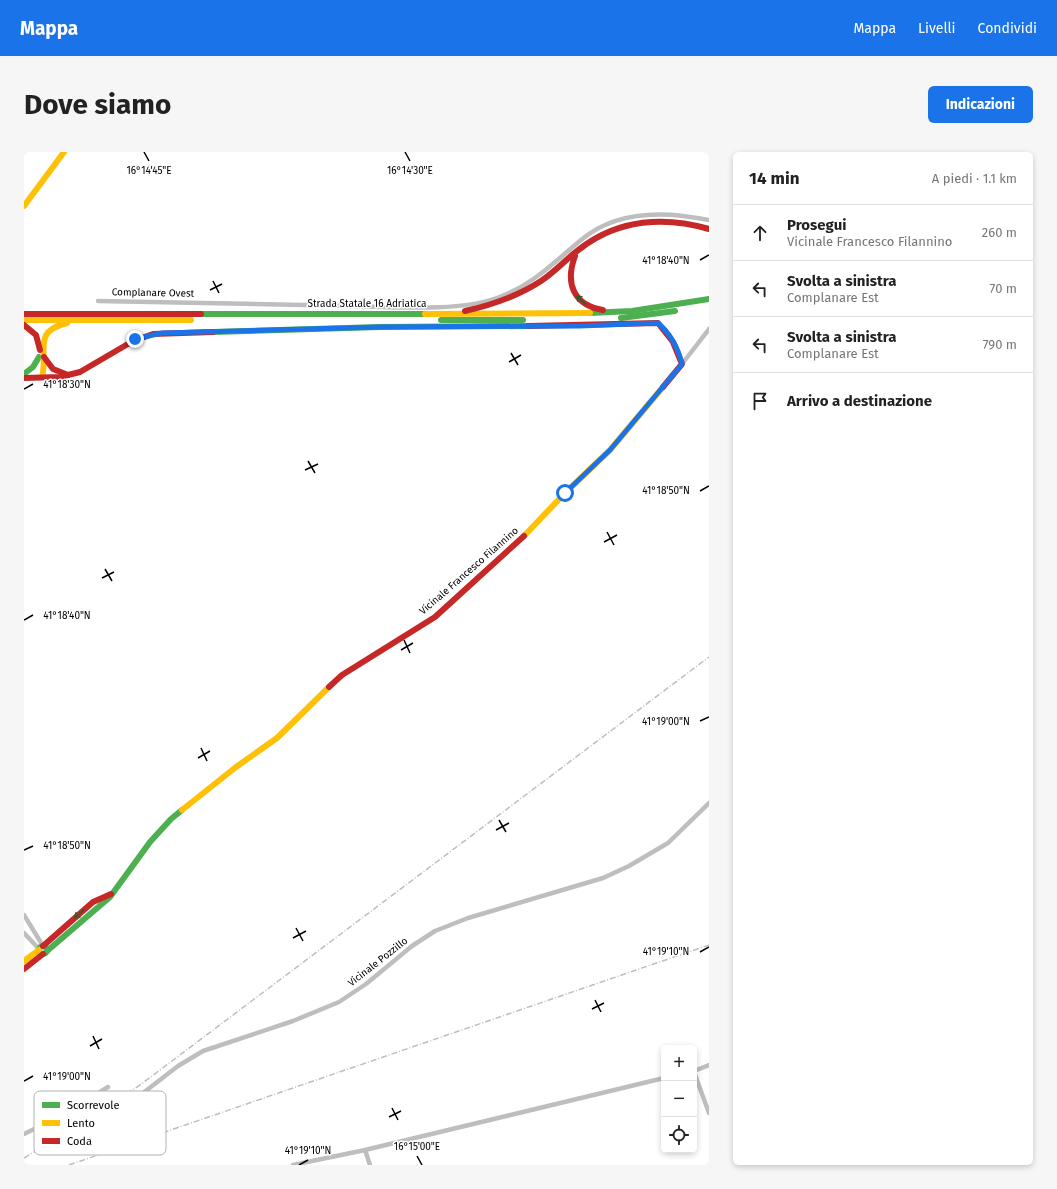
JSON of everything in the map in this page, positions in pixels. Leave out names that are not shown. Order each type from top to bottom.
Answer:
[{"type":"main road","points":[[24,206],[64,152]]},
{"type":"main road","points":[[416,315],[469,310],[508,299],[545,279],[577,251],[602,234],[636,223],[674,221],[709,229]]},
{"type":"main road","points":[[577,251],[570,266],[569,279],[574,293],[583,303],[600,310],[659,308]]},
{"type":"main road","name":"Strada Statale 16 Adriatica","points":[[24,320],[599,314],[659,308],[709,299]]},
{"type":"main road","name":"Strada Statale 16 Adriatica","points":[[24,314],[601,319],[647,315],[709,305]]},
{"type":"main road","points":[[24,374],[33,367],[41,357],[44,338],[51,329],[57,326],[121,320]]},
{"type":"main road","points":[[24,378],[68,375],[82,371],[132,340],[150,334],[380,327],[579,326],[658,323],[667,331],[677,347],[682,364]]},
{"type":"main road","points":[[24,325],[32,331],[40,347],[44,371],[42,377]]},
{"type":"main road","points":[[41,357],[52,368],[68,375]]},
{"type":"main road","name":"Vicinale Francesco Filannino","points":[[42,949],[111,894],[150,842],[171,819],[236,767],[277,738],[342,675],[435,617],[516,545],[565,493],[610,450],[682,364]]},
{"type":"main road","points":[[24,961],[42,949]]},
{"type":"main road","points":[[24,969],[42,949]]},
{"type":"street","name":"Complanare Ovest","points":[[98,301],[400,307],[476,304],[510,293],[532,281],[544,273],[594,230],[612,223],[653,214],[672,214],[709,220]]},
{"type":"street","name":"Vicinale Francesco Filannino","points":[[682,364],[709,329]]},
{"type":"street","name":"Vicinale Pozzillo","points":[[145,1091],[178,1066],[203,1050],[293,1022],[338,1002],[366,984],[412,946],[435,931],[468,918],[603,878],[629,866],[668,843],[709,803]]},
{"type":"street","points":[[24,915],[42,949]]},
{"type":"street","points":[[24,933],[42,949]]},
{"type":"street","points":[[697,1070],[709,1065]]},
{"type":"street","points":[[293,1165],[365,1150],[661,1079]]},
{"type":"street","points":[[697,1079],[709,1113]]},
{"type":"street","points":[[102,1091],[108,1087]]},
{"type":"street","points":[[24,1134],[34,1129]]},
{"type":"street","points":[[365,1150],[370,1165]]},
{"type":"railway","points":[[131,1091],[709,657]]},
{"type":"railway","points":[[166,1132],[709,945]]},
{"type":"railway","points":[[24,1158],[34,1152]]},
{"type":"railway","points":[[69,1165],[98,1155]]},
{"type":"traffic: fast","points":[[590,313],[632,311],[709,299]]},
{"type":"traffic: fast","points":[[621,318],[675,311]]},
{"type":"traffic: fast","points":[[201,314],[425,314]]},
{"type":"traffic: fast","points":[[441,320],[523,320]]},
{"type":"traffic: fast","points":[[213,332],[380,327],[528,326]]},
{"type":"traffic: fast","points":[[24,374],[33,367],[39,357]]},
{"type":"traffic: fast","points":[[47,951],[110,897],[150,842],[171,819],[182,810]]},
{"type":"traffic: fast","points":[[41,946],[45,946],[47,950],[45,954],[41,954],[39,952],[39,948],[41,946]]},
{"type":"traffic: slow","points":[[24,206],[64,152]]},
{"type":"traffic: slow","points":[[425,314],[590,313]]},
{"type":"traffic: slow","points":[[24,320],[191,320]]},
{"type":"traffic: slow","points":[[42,377],[44,368],[45,337],[56,327],[67,323]]},
{"type":"traffic: slow","points":[[524,536],[565,493],[610,450],[663,387]]},
{"type":"traffic: slow","points":[[182,810],[236,767],[277,738],[329,687]]},
{"type":"traffic: slow","points":[[24,961],[39,950]]},
{"type":"traffic: jam","points":[[465,311],[485,306],[523,291],[557,269],[581,248],[596,238],[611,231],[627,226],[659,222],[676,222],[709,229]]},
{"type":"traffic: jam","points":[[575,256],[571,275],[574,291],[578,298],[585,303],[603,310]]},
{"type":"traffic: jam","points":[[24,314],[201,314]]},
{"type":"traffic: jam","points":[[528,326],[658,323],[673,342],[682,364],[663,387]]},
{"type":"traffic: jam","points":[[24,325],[36,335],[40,350]]},
{"type":"traffic: jam","points":[[24,378],[60,377],[80,372],[133,341],[153,334],[213,332]]},
{"type":"traffic: jam","points":[[44,357],[53,369],[68,375]]},
{"type":"traffic: jam","points":[[329,687],[342,675],[435,617],[524,536]]},
{"type":"traffic: jam","points":[[43,946],[93,902],[111,894]]},
{"type":"traffic: jam","points":[[24,969],[43,954]]},
{"type":"route","points":[[135,339],[150,334],[162,333],[380,327],[579,326],[658,323],[667,331],[677,347],[682,364],[627,432],[565,493]]}]
